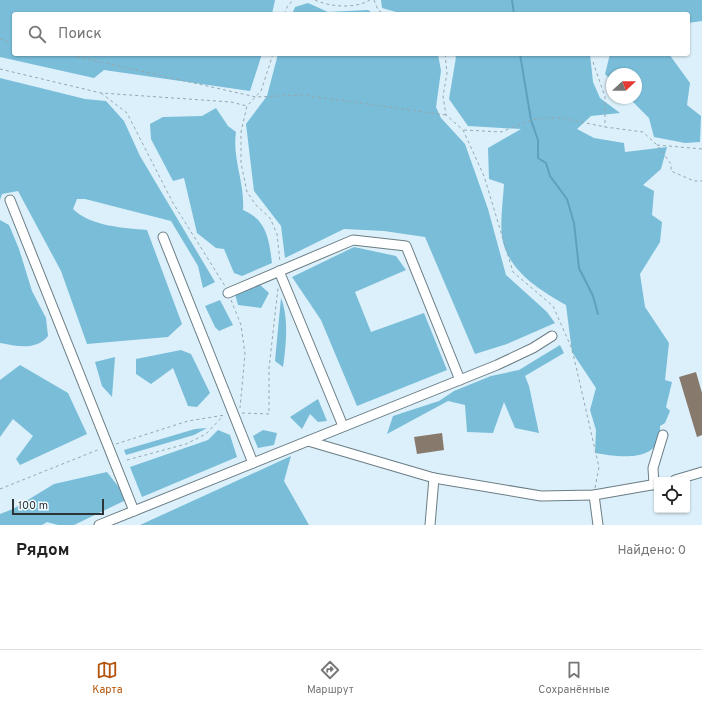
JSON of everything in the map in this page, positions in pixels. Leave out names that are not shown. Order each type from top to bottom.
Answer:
[{"type":"lane","points":[[10,200],[134,511]]},
{"type":"lane","points":[[163,237],[253,463]]},
{"type":"lane","points":[[228,293],[353,240],[406,246],[460,380]]},
{"type":"lane","points":[[279,271],[343,426]]},
{"type":"lane","points":[[99,525],[460,380],[533,348],[552,336]]},
{"type":"lane","points":[[655,477],[653,468],[663,435]]},
{"type":"lane","points":[[308,441],[434,478],[541,496],[594,495],[654,484]]},
{"type":"lane","points":[[685,477],[702,472]]},
{"type":"lane","points":[[430,525],[434,478]]},
{"type":"lane","points":[[594,495],[598,525]]},
{"type":"path","points":[[285,12],[288,5],[294,0]]},
{"type":"path","points":[[315,0],[326,5],[343,6],[366,3],[370,0]]},
{"type":"path","points":[[374,0],[378,10],[381,12]]},
{"type":"path","points":[[0,39],[12,42]]},
{"type":"path","points":[[74,56],[256,97],[302,95],[446,115],[463,130],[484,176],[513,272],[553,306],[572,349],[599,467],[594,495]]},
{"type":"path","points":[[272,56],[261,91],[247,106],[241,132],[241,163],[247,192],[256,205],[270,218],[277,234],[280,254],[279,271]]},
{"type":"path","points":[[445,56],[447,73],[443,96],[446,115]]},
{"type":"path","points":[[593,62],[605,97],[605,127]]},
{"type":"path","points":[[0,69],[101,93],[231,102],[247,106]]},
{"type":"path","points":[[101,93],[127,113],[174,203],[224,283],[241,325],[245,354],[240,413],[269,414],[269,368],[278,287]]},
{"type":"path","points":[[463,130],[501,132],[531,120],[562,118],[605,127],[643,132],[657,145],[671,164],[671,171],[694,182],[702,181]]},
{"type":"path","points":[[657,145],[702,149]]},
{"type":"path","points":[[128,460],[186,444],[206,434],[224,415]]},
{"type":"path","points":[[115,444],[188,421],[229,415]]},
{"type":"path","points":[[0,489],[100,448]]},
{"type":"shaded area","points":[[0,0],[275,0],[272,12],[12,12],[12,56],[261,56],[250,91],[104,70],[94,78],[0,57]]},
{"type":"shaded area","points":[[381,0],[702,0],[702,21],[690,23],[690,12],[396,12],[382,8]]},
{"type":"shaded area","points":[[308,3],[328,12],[293,12],[295,7]]},
{"type":"shaded area","points":[[368,10],[371,12],[328,12]]},
{"type":"shaded area","points":[[277,56],[438,56],[441,71],[436,107],[441,118],[465,144],[488,209],[506,275],[547,312],[555,323],[507,344],[475,354],[425,237],[384,231],[344,229],[285,258],[281,226],[254,191],[246,124],[267,96]]},
{"type":"shaded area","points":[[455,56],[590,56],[593,82],[600,98],[620,113],[591,116],[577,129],[594,138],[624,143],[625,152],[667,147],[661,169],[643,185],[654,191],[652,215],[662,222],[660,242],[640,274],[645,307],[669,343],[665,380],[672,382],[666,407],[670,411],[665,423],[660,426],[660,435],[655,447],[648,452],[631,456],[595,453],[596,430],[590,410],[596,388],[572,352],[566,305],[545,293],[526,278],[517,269],[505,249],[501,231],[504,184],[489,179],[488,148],[521,129],[468,126],[449,99]]},
{"type":"shaded area","points":[[610,56],[670,56],[690,83],[687,105],[701,116],[700,142],[685,143],[654,137],[649,118],[635,104],[642,104],[642,68],[606,68]]},
{"type":"shaded area","points":[[0,78],[85,99],[106,101],[124,121],[140,156],[215,282],[203,288],[198,266],[171,221],[85,199],[77,199],[73,209],[80,215],[98,223],[147,230],[182,324],[168,337],[87,344],[61,271],[18,191],[2,194],[0,200]]},
{"type":"shaded area","points":[[216,108],[228,126],[236,132],[235,142],[242,190],[243,210],[251,214],[262,225],[268,239],[271,255],[272,263],[242,276],[234,273],[224,249],[216,248],[197,233],[184,178],[173,181],[151,139],[150,124],[163,117],[202,116]]},
{"type":"shaded area","points":[[0,220],[9,225],[19,249],[32,291],[46,318],[48,336],[43,341],[32,346],[19,346],[0,343]]},
{"type":"shaded area","points":[[354,247],[396,256],[406,270],[355,292],[371,332],[424,313],[447,370],[357,406],[321,320],[292,277]]},
{"type":"shaded area","points":[[259,284],[269,293],[261,308],[238,305],[235,294]]},
{"type":"shaded area","points":[[281,298],[284,306],[286,323],[286,341],[283,367],[275,361]]},
{"type":"shaded area","points":[[220,300],[233,325],[219,331],[215,327],[205,306]]},
{"type":"shaded area","points":[[560,345],[564,353],[525,376],[529,386],[539,433],[515,428],[504,402],[493,433],[467,432],[465,405],[448,401],[387,434],[393,416],[439,401],[454,391],[491,376],[519,370]]},
{"type":"shaded area","points":[[181,350],[191,354],[210,393],[197,407],[188,406],[173,368],[151,384],[136,374],[136,359]]},
{"type":"shaded area","points":[[115,357],[112,397],[102,386],[95,362]]},
{"type":"shaded area","points":[[20,365],[68,393],[87,434],[20,465],[16,459],[33,436],[13,419],[0,437],[0,380]]},
{"type":"shaded area","points":[[318,399],[327,421],[318,422],[310,414],[302,429],[290,417]]},
{"type":"shaded area","points":[[207,428],[194,435],[126,455],[124,450],[195,429]]},
{"type":"shaded area","points":[[218,430],[230,435],[237,457],[142,497],[130,467],[208,440]]},
{"type":"shaded area","points":[[263,430],[277,433],[274,445],[258,448],[253,436]]},
{"type":"shaded area","points":[[291,456],[284,481],[309,525],[140,525]]},
{"type":"shaded area","points":[[107,472],[128,499],[74,525],[58,525],[47,522],[42,525],[0,525],[0,514],[13,509],[54,484]]},
{"type":"building","points":[[696,372],[702,393],[702,435],[697,437],[679,377]]},
{"type":"building","points":[[442,433],[444,450],[417,454],[414,437]]},
{"type":"waterway","points":[[512,0],[514,12]]},
{"type":"waterway","points":[[520,56],[531,120],[538,140],[538,158],[546,163],[550,176],[567,199],[574,223],[579,268],[593,296],[598,314]]}]
